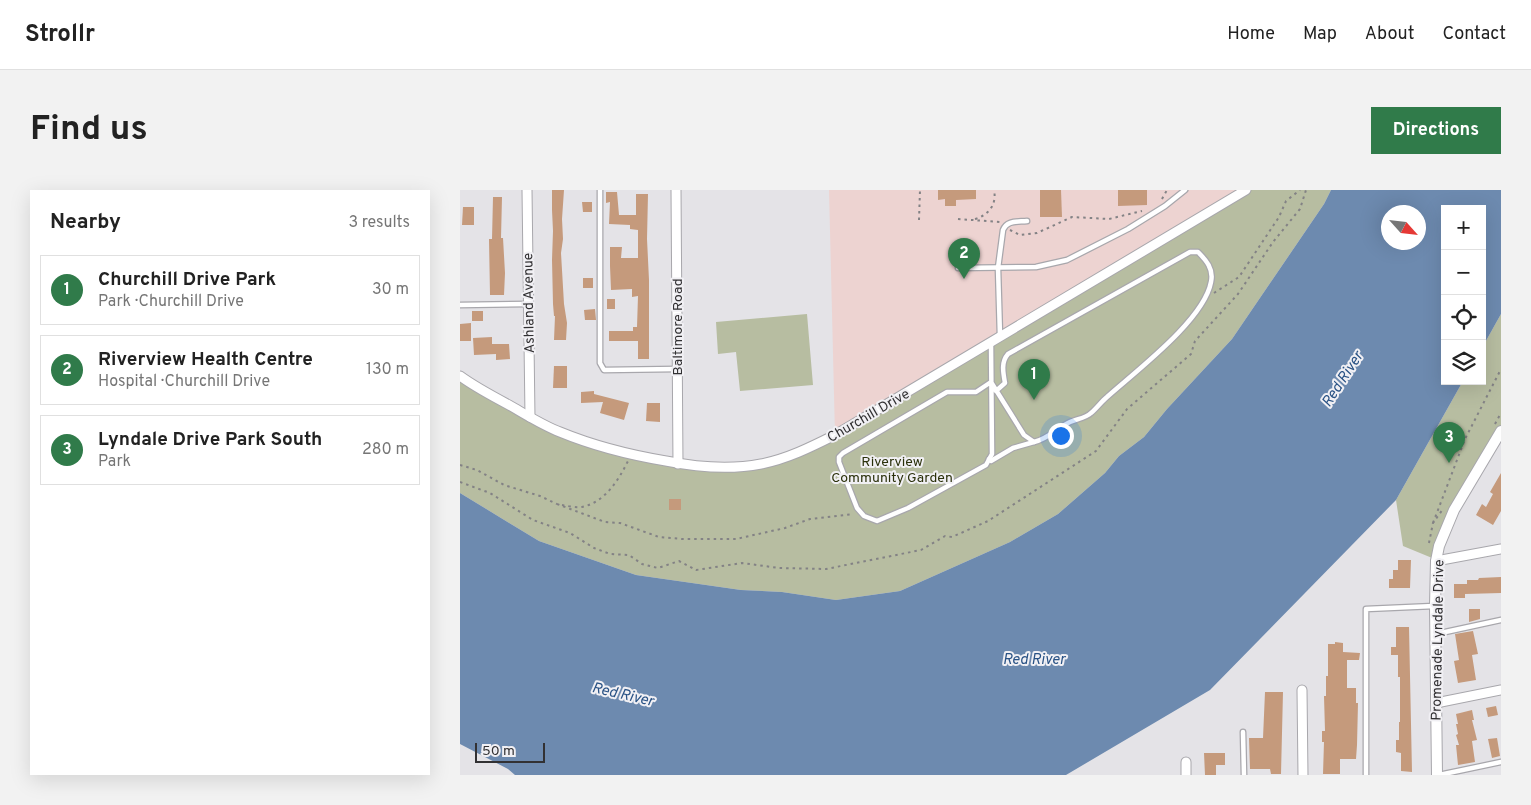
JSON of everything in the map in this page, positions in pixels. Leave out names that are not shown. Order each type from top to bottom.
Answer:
[{"type":"street","name":"Ashland Avenue","points":[[527,190],[530,417]]},
{"type":"street","name":"Baltimore Road","points":[[676,190],[678,464]]},
{"type":"street","name":"Churchill Drive","points":[[460,376],[484,392],[558,431],[630,454],[678,464],[712,467],[751,465],[778,460],[798,453],[835,435],[1246,190]]},
{"type":"street","name":"Promenade Lyndale Drive","points":[[1438,775],[1436,562],[1439,546],[1454,510],[1501,432]]},
{"type":"street","points":[[1436,562],[1501,549]]},
{"type":"street","points":[[1302,690],[1303,775]]},
{"type":"street","points":[[1436,703],[1501,690]]},
{"type":"street","points":[[1186,762],[1186,775]]},
{"type":"lane","points":[[600,190],[600,363],[604,370],[677,369]]},
{"type":"lane","points":[[958,268],[1036,267],[1051,265],[1079,255],[1128,229],[1165,206],[1185,190]]},
{"type":"lane","points":[[1000,336],[998,268],[1005,225],[1012,222],[1027,221]]},
{"type":"lane","points":[[989,459],[991,460],[1013,448],[1043,440],[1068,423],[1090,414],[1105,398],[1149,362],[1179,331],[1204,300],[1212,281],[1211,268],[1198,252],[1190,252],[1008,354],[1004,358],[1003,371],[1005,383],[996,391]]},
{"type":"lane","points":[[460,305],[528,304]]},
{"type":"lane","points":[[991,341],[992,454],[986,465],[908,508],[877,521],[864,516],[857,508],[838,462],[843,453],[947,392],[976,392],[991,382]]},
{"type":"lane","points":[[991,382],[1024,435],[1034,442]]},
{"type":"lane","points":[[1366,775],[1366,610],[1435,606]]},
{"type":"lane","points":[[1436,634],[1501,620]]},
{"type":"lane","points":[[1244,732],[1244,775]]},
{"type":"lane","points":[[1438,775],[1501,762]]},
{"type":"path","points":[[919,220],[920,190]]},
{"type":"path","points":[[973,220],[982,217],[991,209],[995,200],[994,190]]},
{"type":"path","points":[[1161,201],[1167,190]]},
{"type":"path","points":[[1213,294],[1239,277],[1279,217],[1286,201],[1300,190]]},
{"type":"path","points":[[460,482],[490,493],[532,520],[570,533],[594,548],[610,554],[629,555],[642,564],[658,568],[679,561],[696,570],[742,563],[779,568],[826,568],[921,550],[945,536],[952,537],[988,521],[1096,451],[1126,409],[1191,354],[1195,341],[1238,294],[1273,242],[1300,209],[1306,190]]},
{"type":"path","points":[[1005,225],[1014,233],[1024,235],[1042,232],[1072,217],[1108,219],[1147,210]]},
{"type":"path","points":[[958,219],[1012,222]]},
{"type":"path","points":[[1433,523],[1466,439],[1501,369]]},
{"type":"path","points":[[557,504],[580,508],[599,500],[612,488],[628,462],[630,454]]},
{"type":"path","points":[[460,465],[476,470],[504,485],[540,496],[605,522],[620,523],[659,537],[736,539],[785,528],[810,519],[850,513],[864,516]]},
{"type":"shaded area","points":[[829,190],[1246,190],[835,435]]},
{"type":"green space","name":"Riverview Community Garden","points":[[1246,190],[1331,190],[1324,204],[1232,339],[1167,409],[1144,437],[1119,456],[1105,473],[1058,514],[1010,542],[900,591],[836,600],[782,592],[741,590],[636,575],[539,541],[460,493],[460,376],[538,421],[624,453],[735,467],[798,453]]},
{"type":"green space","points":[[807,314],[813,385],[740,391],[736,352],[718,354],[716,322]]},
{"type":"green space","points":[[1501,314],[1501,427],[1454,510],[1437,560],[1403,546],[1396,500],[1461,385],[1486,385],[1486,341]]},
{"type":"water","name":"Red River","points":[[1331,190],[1501,190],[1501,314],[1486,341],[1486,205],[1441,205],[1441,385],[1461,385],[1396,500],[1210,690],[1066,775],[515,775],[508,769],[460,744],[460,493],[539,541],[636,575],[741,590],[782,592],[836,600],[900,591],[1010,542],[1058,514],[1105,473],[1119,456],[1144,437],[1167,409],[1232,339],[1324,204]]},
{"type":"building","points":[[552,190],[564,190],[561,253],[567,323],[566,340],[554,340]]},
{"type":"building","points":[[938,190],[976,190],[976,199],[956,200],[956,206],[945,206],[945,199],[938,200]]},
{"type":"building","points":[[1040,190],[1061,190],[1062,217],[1040,217]]},
{"type":"building","points":[[1118,190],[1147,190],[1147,205],[1118,206]]},
{"type":"building","points":[[606,192],[617,192],[619,215],[636,215],[636,194],[648,194],[649,359],[638,359],[638,341],[609,341],[609,331],[633,331],[633,327],[637,327],[638,296],[632,297],[632,289],[611,290],[610,247],[622,247],[621,258],[638,258],[638,230],[630,229],[630,225],[609,224],[610,202],[606,203]]},
{"type":"building","points":[[493,197],[502,197],[501,238],[503,238],[505,273],[504,295],[490,295],[489,239],[492,239]]},
{"type":"building","points":[[582,202],[592,202],[592,212],[583,212]]},
{"type":"building","points":[[463,207],[474,207],[474,225],[462,225]]},
{"type":"building","points":[[583,278],[593,278],[593,288],[583,288]]},
{"type":"building","points":[[607,299],[615,299],[615,309],[607,309]]},
{"type":"building","points":[[595,309],[596,320],[585,320],[584,310]]},
{"type":"building","points":[[472,311],[483,311],[483,321],[472,321]]},
{"type":"building","points":[[471,323],[471,341],[460,341],[460,324]]},
{"type":"building","points":[[492,337],[492,344],[509,344],[510,359],[496,360],[496,354],[474,355],[473,338]]},
{"type":"building","points":[[554,366],[567,366],[567,388],[553,388]]},
{"type":"building","points":[[594,391],[594,394],[629,403],[624,420],[600,413],[603,402],[581,403],[581,392]]},
{"type":"building","points":[[647,403],[660,403],[660,422],[646,421]]},
{"type":"building","points":[[1501,473],[1501,511],[1493,525],[1476,515],[1482,504],[1486,507],[1493,494],[1490,492]]},
{"type":"building","points":[[669,499],[681,499],[681,510],[669,510]]},
{"type":"building","points":[[1398,560],[1411,560],[1410,588],[1389,588],[1389,579],[1393,579],[1393,570],[1398,570]]},
{"type":"building","points":[[1501,577],[1501,593],[1465,594],[1465,598],[1454,598],[1454,584],[1467,584],[1467,580],[1478,580],[1479,578]]},
{"type":"building","points":[[1469,609],[1480,609],[1480,619],[1469,622]]},
{"type":"building","points":[[1396,627],[1409,627],[1412,772],[1401,771],[1401,753],[1396,752],[1396,740],[1399,740],[1400,722],[1400,677],[1398,677],[1398,655],[1391,655],[1391,647],[1396,647]]},
{"type":"building","points":[[1473,631],[1478,654],[1472,655],[1476,680],[1458,683],[1454,661],[1459,660],[1455,634]]},
{"type":"building","points":[[1335,642],[1343,643],[1343,652],[1360,653],[1359,660],[1347,660],[1347,688],[1356,688],[1356,703],[1358,703],[1356,759],[1340,759],[1340,774],[1323,774],[1324,742],[1322,742],[1322,731],[1325,731],[1324,696],[1326,696],[1326,676],[1328,676],[1328,644],[1335,644]]},
{"type":"building","points":[[1265,692],[1283,692],[1281,774],[1271,774],[1270,769],[1250,769],[1249,738],[1263,738]]},
{"type":"building","points":[[1496,706],[1498,715],[1488,717],[1486,708]]},
{"type":"building","points":[[1472,710],[1474,720],[1472,720],[1477,740],[1472,741],[1475,762],[1458,765],[1456,745],[1459,745],[1456,735],[1458,734],[1456,724],[1458,724],[1456,714]]},
{"type":"building","points":[[1497,738],[1500,756],[1492,758],[1488,739]]},
{"type":"building","points":[[1204,753],[1225,753],[1225,765],[1216,765],[1216,775],[1205,775]]},
{"type":"place","name":"Riverview Health Centre","points":[[964,279]]},
{"type":"place","name":"Churchill Drive Park","points":[[1034,400]]},
{"type":"place","name":"Lyndale Drive Park South","points":[[1449,463]]}]
